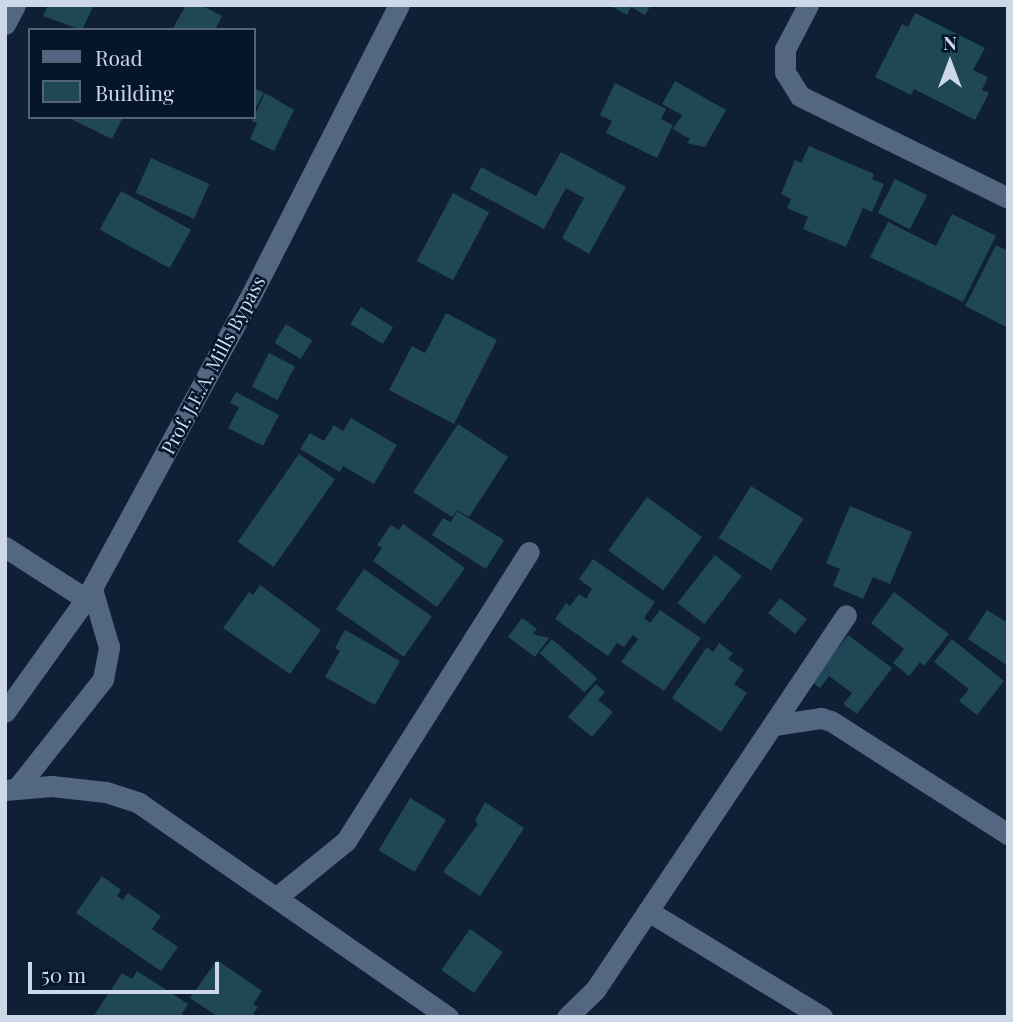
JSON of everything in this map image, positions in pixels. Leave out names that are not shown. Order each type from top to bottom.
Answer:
[{"type":"street","points":[[5,23],[15,5]]},
{"type":"street","name":"Prof. J.E.A. Mills Bypass","points":[[5,712],[89,594],[248,301],[399,5]]},
{"type":"street","points":[[808,5],[785,49],[785,72],[800,96],[1008,198]]},
{"type":"street","points":[[5,547],[89,594],[109,647],[103,680],[11,789]]},
{"type":"street","points":[[277,897],[346,841],[529,552]]},
{"type":"street","points":[[567,1017],[595,990],[846,615]]},
{"type":"street","points":[[774,725],[821,718],[831,721],[1008,834]]},
{"type":"street","points":[[11,789],[51,786],[106,792],[139,803],[448,1017]]},
{"type":"street","points":[[648,911],[822,1017]]},
{"type":"building","points":[[48,5],[94,5],[83,28],[43,16]]},
{"type":"building","points":[[186,5],[201,5],[222,16],[216,28],[173,28]]},
{"type":"building","points":[[609,5],[651,5],[645,15],[631,7],[627,15]]},
{"type":"building","points":[[915,13],[985,48],[973,70],[988,77],[982,90],[989,93],[975,120],[914,89],[911,95],[875,77],[902,24],[908,27]]},
{"type":"building","points":[[675,81],[726,110],[705,147],[687,143],[690,139],[673,129],[682,115],[662,104]]},
{"type":"building","points":[[615,83],[666,109],[661,119],[673,125],[657,158],[606,133],[612,121],[600,115]]},
{"type":"building","points":[[256,89],[264,93],[256,107]]},
{"type":"building","points":[[265,93],[294,110],[274,151],[250,139],[257,123],[252,121],[256,119],[256,112]]},
{"type":"building","points":[[71,119],[122,119],[112,139]]},
{"type":"building","points":[[809,146],[874,174],[872,179],[884,184],[872,212],[863,208],[846,247],[803,229],[808,217],[787,208],[791,199],[781,194],[795,160],[801,163]]},
{"type":"building","points":[[561,152],[626,187],[589,254],[562,238],[584,198],[566,188],[544,229],[470,189],[481,167],[536,196]]},
{"type":"building","points":[[151,158],[209,184],[194,219],[136,193]]},
{"type":"building","points":[[895,179],[927,195],[910,229],[878,213]]},
{"type":"building","points":[[121,191],[191,230],[170,268],[100,229]]},
{"type":"building","points":[[453,193],[489,212],[453,280],[417,261]]},
{"type":"building","points":[[952,214],[996,236],[963,302],[870,257],[888,222],[936,246]]},
{"type":"building","points":[[996,245],[1008,251],[1008,328],[965,306]]},
{"type":"building","points":[[361,307],[393,327],[383,344],[350,324]]},
{"type":"building","points":[[446,313],[497,340],[454,424],[389,390],[412,346],[425,353]]},
{"type":"building","points":[[286,324],[312,340],[301,359],[274,343]]},
{"type":"building","points":[[269,353],[295,366],[278,400],[252,387]]},
{"type":"building","points":[[236,392],[279,415],[263,446],[228,428],[239,407],[230,403]]},
{"type":"building","points":[[351,418],[397,445],[374,484],[343,466],[340,472],[300,449],[310,433],[324,441],[334,425],[343,431]]},
{"type":"building","points":[[458,424],[508,457],[469,517],[457,510],[452,517],[413,492]]},
{"type":"building","points":[[299,454],[335,479],[274,567],[238,542]]},
{"type":"building","points":[[751,486],[804,519],[771,571],[719,538]]},
{"type":"building","points":[[647,497],[702,537],[663,590],[608,550]]},
{"type":"building","points":[[850,506],[912,532],[890,584],[873,577],[863,599],[833,586],[840,569],[826,563]]},
{"type":"building","points":[[457,511],[504,540],[486,569],[432,535],[443,518],[451,522]]},
{"type":"building","points":[[403,524],[465,568],[437,607],[373,561],[382,548],[377,545],[391,525],[399,530]]},
{"type":"building","points":[[715,555],[742,576],[704,624],[677,603]]},
{"type":"building","points":[[593,559],[655,602],[644,618],[650,623],[660,610],[701,638],[664,691],[621,662],[638,639],[633,635],[624,647],[617,643],[608,656],[555,619],[566,603],[570,606],[579,594],[586,599],[592,589],[579,579]]},
{"type":"building","points":[[364,569],[432,617],[404,657],[336,609]]},
{"type":"building","points":[[260,585],[321,630],[290,674],[223,628],[249,592],[253,595]]},
{"type":"building","points":[[894,592],[949,634],[924,666],[920,662],[909,676],[893,663],[904,649],[871,623]]},
{"type":"building","points":[[780,598],[807,619],[795,634],[768,613]]},
{"type":"building","points":[[987,610],[1008,623],[1008,666],[968,639]]},
{"type":"building","points":[[522,618],[537,629],[533,634],[549,638],[535,657],[508,637]]},
{"type":"building","points":[[345,630],[400,661],[375,705],[325,677],[340,651],[335,648]]},
{"type":"building","points":[[848,635],[892,668],[857,714],[843,704],[852,693],[829,676],[820,688],[812,682]]},
{"type":"building","points":[[552,639],[597,678],[585,693],[540,653]]},
{"type":"building","points":[[952,639],[1004,681],[977,715],[959,701],[969,689],[934,662]]},
{"type":"building","points":[[719,643],[733,653],[728,659],[744,670],[734,684],[747,693],[721,732],[672,698],[707,647],[713,652]]},
{"type":"building","points":[[596,684],[605,692],[598,700],[613,712],[592,737],[568,717]]},
{"type":"building","points":[[410,798],[446,820],[415,872],[379,850]]},
{"type":"building","points":[[485,802],[524,828],[480,896],[443,872],[478,824],[475,821]]},
{"type":"building","points":[[102,876],[121,890],[117,896],[123,900],[128,893],[161,916],[152,929],[178,947],[161,971],[76,913]]},
{"type":"building","points":[[470,929],[503,952],[474,993],[441,970]]},
{"type":"building","points":[[217,960],[262,991],[253,1004],[258,1007],[253,1014],[257,1017],[218,1017],[190,998]]},
{"type":"building","points":[[137,971],[188,1004],[180,1017],[93,1017],[122,973],[132,979]]}]
